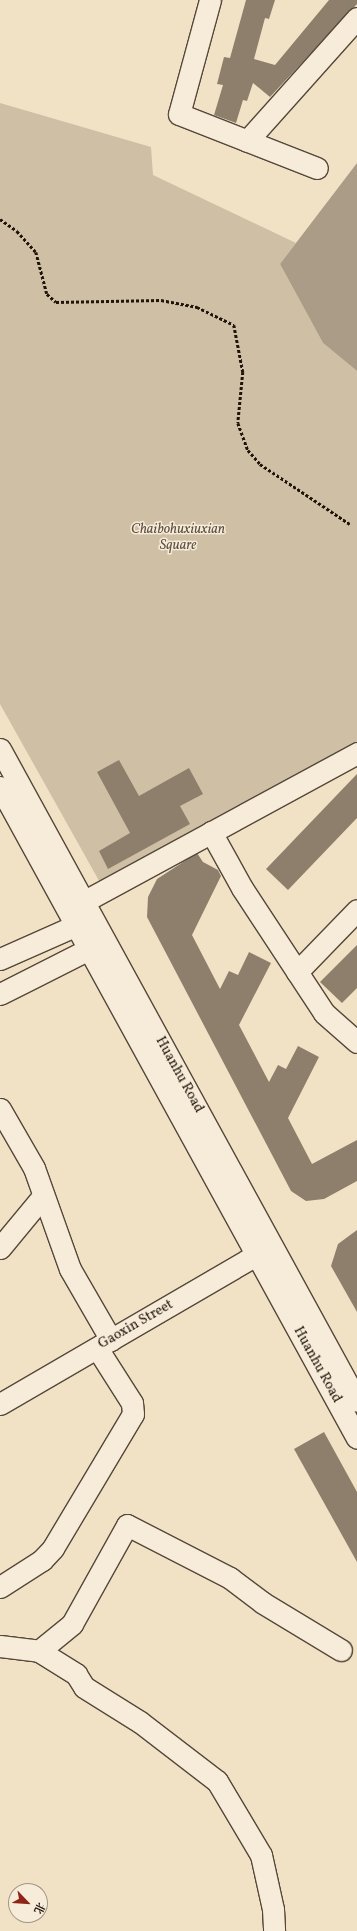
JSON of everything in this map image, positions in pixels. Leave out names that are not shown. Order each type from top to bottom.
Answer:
[{"type":"street","points":[[210,0],[179,114],[317,168]]},
{"type":"street","points":[[247,141],[357,18]]},
{"type":"street","name":"Huanhu Road","points":[[0,749],[84,915],[264,1250],[357,1438]]},
{"type":"street","points":[[0,959],[84,915],[211,832],[357,753]]},
{"type":"street","name":"Huanhu Road","points":[[0,787],[84,915],[89,949],[264,1250],[357,1401]]},
{"type":"street","points":[[211,832],[242,888],[324,1013],[357,1042]]},
{"type":"street","points":[[297,972],[357,910]]},
{"type":"street","points":[[0,994],[89,949]]},
{"type":"street","points":[[0,1109],[34,1168],[42,1196],[70,1269],[132,1403],[133,1414],[53,1548],[42,1560],[0,1587]]},
{"type":"street","points":[[0,1248],[42,1196]]},
{"type":"street","name":"Gaoxin Street","points":[[0,1404],[264,1250]]},
{"type":"street","points":[[39,1651],[72,1624],[127,1525],[230,1578],[263,1603],[341,1650]]},
{"type":"street","points":[[0,1646],[39,1651],[76,1674],[84,1687],[140,1722],[217,1781],[261,1855],[273,1909],[274,1931]]},
{"type":"path","points":[[0,219],[17,231],[36,252],[47,294],[56,302],[161,300],[202,309],[234,325],[243,372],[238,423],[248,450],[260,464],[350,524]]},
{"type":"green space","name":"Chaibohuxiuxian Square","points":[[0,103],[151,147],[153,175],[296,243],[280,264],[323,343],[357,371],[357,747],[102,886],[0,704]]},
{"type":"shaded area","points":[[357,163],[357,371],[323,343],[280,264]]},
{"type":"building","points":[[246,0],[275,0],[269,19],[265,18],[254,59],[275,65],[329,0],[357,0],[357,4],[270,97],[253,83],[247,101],[243,100],[236,123],[214,115],[223,85],[217,84],[224,57],[230,58]]},
{"type":"building","points":[[119,760],[139,796],[189,768],[203,794],[180,806],[190,824],[108,869],[99,851],[130,833],[97,772]]},
{"type":"building","points":[[357,774],[357,818],[288,890],[266,869]]},
{"type":"building","points":[[197,853],[203,862],[218,870],[221,876],[192,935],[220,989],[229,971],[238,975],[249,952],[271,963],[239,1025],[269,1082],[278,1065],[286,1069],[298,1046],[319,1057],[288,1118],[312,1164],[357,1140],[357,1181],[324,1199],[306,1201],[291,1191],[147,917],[148,897],[157,879]]},
{"type":"building","points":[[357,945],[357,988],[342,1003],[320,982]]},
{"type":"building","points":[[357,1230],[357,1312],[331,1266],[338,1244]]},
{"type":"building","points":[[324,1432],[357,1492],[357,1562],[294,1449]]}]
